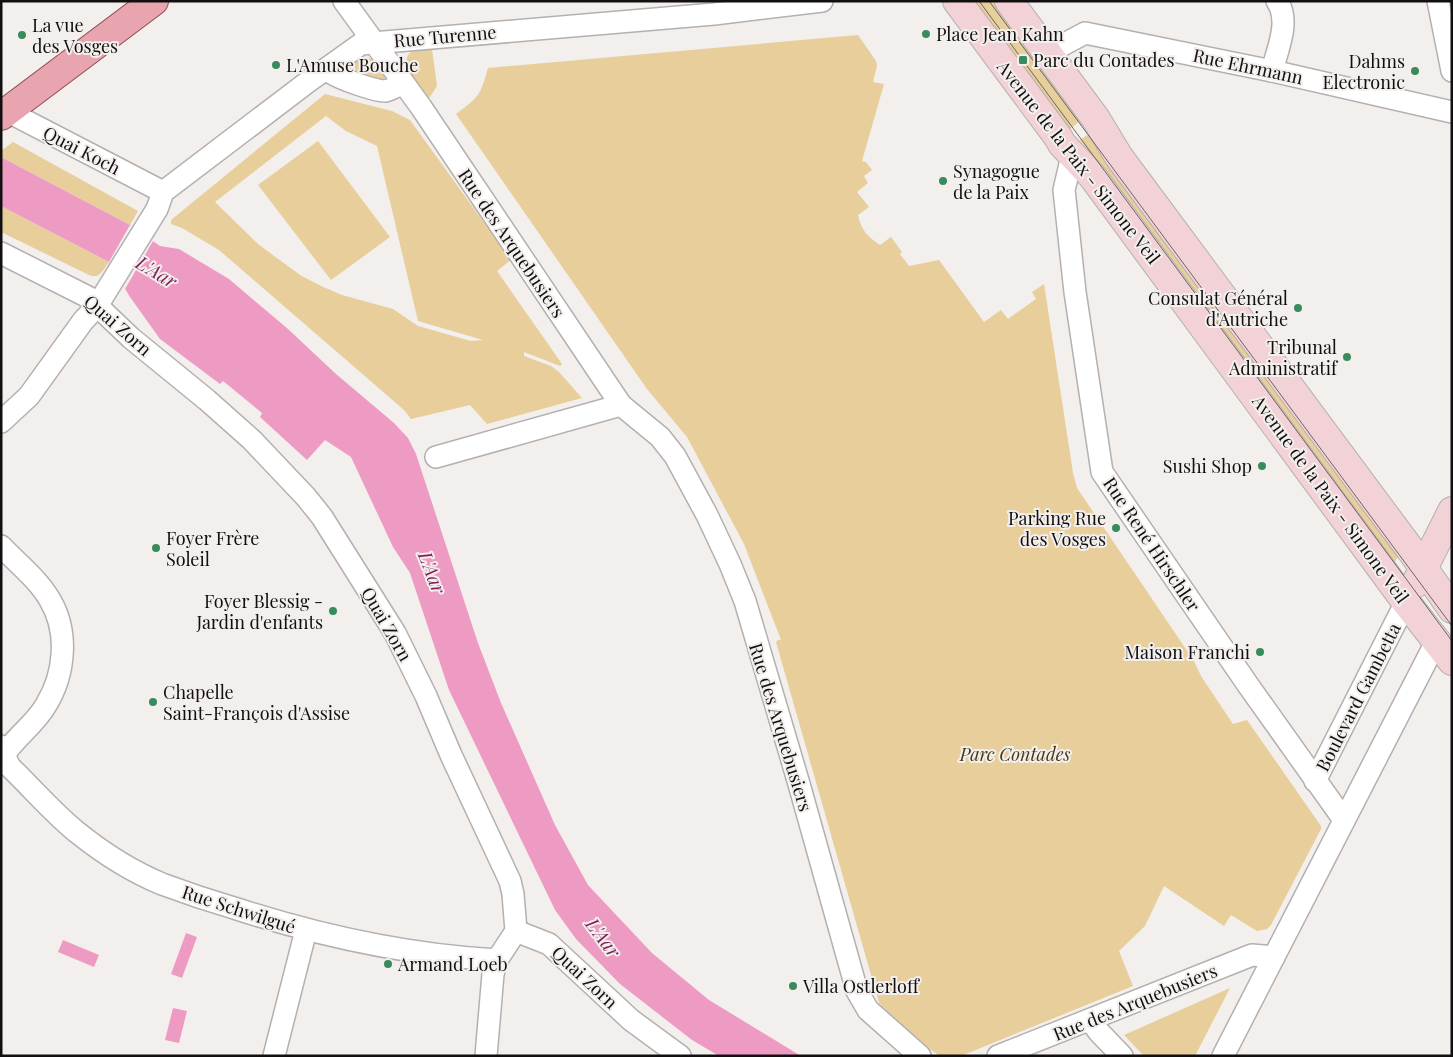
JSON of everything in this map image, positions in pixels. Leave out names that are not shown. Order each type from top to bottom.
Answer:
[{"type":"main road","points":[[3,112],[154,1]]},
{"type":"main road","name":"Avenue de la Paix - Simone Veil","points":[[957,1],[1062,144],[1093,177],[1406,602],[1444,650]]},
{"type":"main road","name":"Avenue de la Paix - Simone Veil","points":[[1009,1],[1096,119],[1119,157],[1452,611]]},
{"type":"main road","name":"Boulevard Gambetta","points":[[1406,602],[1452,511]]},
{"type":"main road","points":[[1444,650],[1452,611]]},
{"type":"street","name":"Rue des Arquebusiers","points":[[344,1],[403,82],[622,405],[660,437],[675,456],[707,515],[745,601],[857,991],[868,1010],[920,1056]]},
{"type":"street","name":"Rue Turenne","points":[[163,192],[361,44],[693,8],[822,1]]},
{"type":"street","points":[[1272,71],[1284,24],[1277,1]]},
{"type":"street","points":[[1438,1],[1452,71]]},
{"type":"street","name":"Rue Ehrmann","points":[[1048,55],[1058,47],[1085,33],[1272,71],[1452,112]]},
{"type":"street","points":[[326,69],[334,76],[383,91],[392,90],[403,82]]},
{"type":"street","name":"Quai Koch","points":[[3,112],[163,192]]},
{"type":"street","name":"Rue René Hirschler","points":[[1072,156],[1064,190],[1074,287],[1102,472],[1315,781]]},
{"type":"street","points":[[1,422],[29,396],[82,321],[97,306],[157,209],[163,192]]},
{"type":"street","name":"Quai Zorn","points":[[1,253],[78,291],[97,306],[131,338],[207,400],[252,440],[306,497],[322,517],[395,633],[426,696],[451,755],[510,881],[516,931],[549,944],[631,1020],[680,1056]]},
{"type":"street","points":[[436,458],[622,405]]},
{"type":"street","points":[[1,546],[49,598],[59,619],[62,650],[58,678],[46,705],[4,749]]},
{"type":"street","name":"Boulevard Gambetta","points":[[1344,820],[1315,781],[1406,602]]},
{"type":"street","points":[[1223,1056],[1344,820],[1444,650]]},
{"type":"street","name":"Rue Schwilgué","points":[[4,749],[5,757],[10,767],[78,833],[123,863],[162,884],[306,930],[402,950],[497,960]]},
{"type":"street","points":[[274,1056],[306,930]]},
{"type":"street","points":[[486,1056],[493,974],[497,960],[516,931]]},
{"type":"street","name":"Rue des Arquebusiers","points":[[998,1056],[1252,955],[1274,957]]},
{"type":"street","points":[[1090,1020],[1122,1056]]},
{"type":"green space","points":[[975,1],[993,1],[1081,120],[1070,129]]},
{"type":"green space","name":"Parc Contades","points":[[858,35],[876,61],[877,66],[873,82],[884,84],[862,161],[866,162],[872,170],[864,176],[868,183],[857,192],[869,207],[858,215],[863,229],[880,245],[891,237],[909,266],[939,260],[984,322],[1001,310],[1008,319],[1036,299],[1032,292],[1044,284],[1073,473],[1077,488],[1194,661],[1201,676],[1233,724],[1247,720],[1321,826],[1271,925],[1267,929],[1257,931],[1231,915],[1224,926],[1164,886],[1145,926],[1119,951],[1133,986],[961,1056],[941,1056],[936,1053],[879,1003],[776,642],[781,640],[744,544],[687,437],[647,389],[456,114],[470,104],[478,95],[488,68]]},
{"type":"green space","points":[[432,49],[437,86],[427,99],[410,74],[407,60],[409,54],[415,50]]},
{"type":"green space","points":[[364,57],[375,60],[387,76],[382,82],[346,74],[344,67],[358,58]]},
{"type":"green space","points":[[325,94],[392,111],[410,120],[511,260],[497,271],[562,364],[560,366],[524,352],[524,356],[551,366],[559,372],[582,398],[487,424],[470,405],[411,419],[404,410],[219,250],[182,228],[171,224],[171,220]],"holes":[[[326,116],[346,131],[377,146],[418,321],[483,340],[471,341],[418,326],[393,309],[342,295],[321,286],[300,275],[258,244],[215,202]]]},
{"type":"green space","points":[[1090,133],[1401,552],[1393,565],[1080,140]]},
{"type":"green space","points":[[318,141],[390,237],[331,280],[258,185]]},
{"type":"green space","points":[[13,142],[138,211],[130,225],[1,157],[1,151]]},
{"type":"green space","points":[[1,206],[109,262],[97,276],[91,276],[1,232]]},
{"type":"green space","points":[[1230,988],[1195,1056],[1144,1056],[1124,1035]]},
{"type":"water","name":"L'Aar","points":[[1,157],[130,225],[160,246],[179,249],[229,279],[394,423],[408,438],[416,454],[478,643],[501,703],[555,825],[588,885],[652,953],[709,1000],[801,1056],[719,1056],[692,1040],[620,984],[576,939],[555,910],[449,690],[410,573],[393,547],[351,457],[325,440],[307,460],[260,417],[262,413],[223,381],[220,384],[160,339],[130,297],[109,262],[1,206]]},
{"type":"water","points":[[186,933],[197,937],[182,978],[171,974]]},
{"type":"water","points":[[63,940],[99,955],[94,967],[58,952]]},
{"type":"water","points":[[173,1008],[187,1011],[179,1043],[165,1040]]},
{"type":"pier","points":[[130,225],[153,241],[125,289],[109,262]]},
{"type":"tram line","points":[[979,1],[1452,641]]},
{"type":"tram line","points":[[989,1],[1452,626]]},
{"type":"place","name":"Place Jean Kahn","points":[[926,34]]},
{"type":"place","name":"La vue des Vosges","points":[[22,35]]},
{"type":"place","name":"Parc du Contades","points":[[1023,60]]},
{"type":"place","name":"L'Amuse Bouche","points":[[276,65]]},
{"type":"place","name":"Dahms Electronic","points":[[1415,71]]},
{"type":"place","name":"Synagogue de la Paix","points":[[943,181]]},
{"type":"place","name":"Consulat Général d'Autriche","points":[[1298,308]]},
{"type":"place","name":"Tribunal Administratif","points":[[1347,357]]},
{"type":"place","name":"Sushi Shop","points":[[1262,466]]},
{"type":"place","name":"Parking Rue des Vosges","points":[[1116,528]]},
{"type":"place","name":"Foyer Frère Soleil","points":[[156,548]]},
{"type":"place","name":"Foyer Blessig - Jardin d'enfants","points":[[333,611]]},
{"type":"place","name":"Maison Franchi","points":[[1260,652]]},
{"type":"place","name":"Chapelle Saint-François d'Assise","points":[[153,702]]},
{"type":"place","name":"Armand Loeb","points":[[388,964]]},
{"type":"place","name":"Villa Ostlerloff","points":[[793,986]]}]
